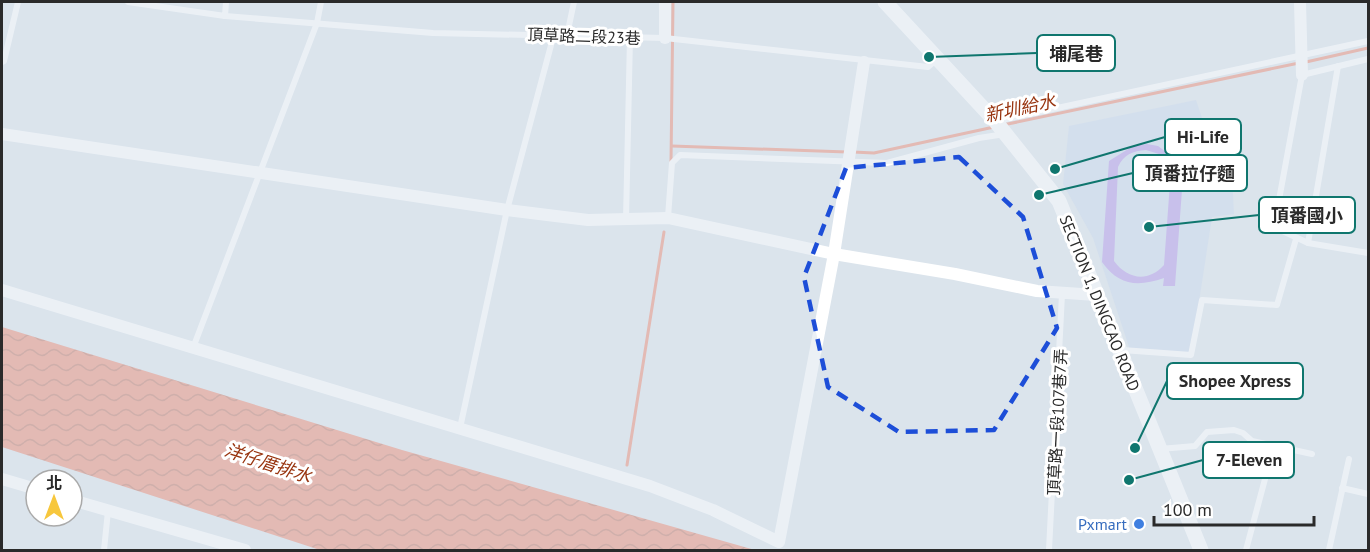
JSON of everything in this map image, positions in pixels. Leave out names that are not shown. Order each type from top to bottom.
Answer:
[{"type":"street","points":[[665,2],[665,38]]},
{"type":"street","name":"SECTION 1, DINGCAO ROAD","points":[[885,2],[1001,128],[1059,201],[1158,450],[1201,550]]},
{"type":"street","points":[[1300,2],[1299,55],[1302,75]]},
{"type":"street","points":[[2,290],[650,486],[713,510],[779,542],[834,254],[864,62]]},
{"type":"street","points":[[2,134],[507,210],[588,220],[626,221],[668,218],[834,254],[1062,294],[1096,295]]},
{"type":"street","points":[[2,478],[24,485]]},
{"type":"street","points":[[84,504],[245,550]]},
{"type":"lane","points":[[2,62],[18,2]]},
{"type":"lane","name":"頂草路二段23巷","points":[[128,2],[225,16],[433,33],[567,34],[665,38],[864,62],[928,67],[939,58]]},
{"type":"lane","points":[[225,16],[226,2]]},
{"type":"lane","points":[[193,348],[258,172],[317,22],[321,2]]},
{"type":"lane","points":[[567,34],[574,2]]},
{"type":"lane","points":[[459,428],[507,210],[554,34]]},
{"type":"lane","points":[[626,221],[630,37]]},
{"type":"lane","points":[[668,218],[672,163],[680,155],[849,164],[887,163],[979,138],[1001,128],[1299,55],[1368,41]]},
{"type":"lane","points":[[1368,59],[1302,75],[1274,227],[1308,243],[1368,253]]},
{"type":"lane","points":[[1308,243],[1338,66]]},
{"type":"lane","points":[[1118,350],[1191,354],[1202,300],[1277,305],[1296,239]]},
{"type":"lane","name":"頂草路一段107巷7弄","points":[[1049,550],[1062,294]]},
{"type":"lane","points":[[1158,450],[1195,446],[1207,432],[1226,429],[1243,433],[1252,441],[1312,454]]},
{"type":"lane","points":[[1329,550],[1349,459]]},
{"type":"lane","points":[[1246,550],[1265,479]]},
{"type":"lane","points":[[1342,488],[1368,494]]},
{"type":"lane","points":[[104,550],[108,511]]},
{"type":"highlighted area","points":[[959,157],[1023,217],[1057,328],[994,430],[899,432],[828,387],[804,277],[846,168]]},
{"type":"shaded area","points":[[1196,100],[1202,118],[1229,119],[1234,214],[1212,217],[1191,354],[1130,350],[1093,238],[1063,184],[1069,126]]},
{"type":"shaded area","points":[[1147,144],[1158,146],[1170,155],[1171,147],[1185,148],[1175,286],[1163,286],[1164,278],[1146,283],[1122,280],[1108,270],[1102,262],[1109,161],[1133,146]],"holes":[[[1146,150],[1159,154],[1171,169],[1164,265],[1158,271],[1145,276],[1131,275],[1114,261],[1118,167],[1123,159],[1133,152]]]},
{"type":"water","name":"洋仔厝排水","points":[[2,327],[402,450],[755,550],[320,550],[84,474],[84,468],[67,468],[2,447]]},
{"type":"waterway","points":[[671,162],[673,2]]},
{"type":"waterway","name":"新圳給水","points":[[1306,62],[1368,48]]},
{"type":"waterway","name":"新圳給水","points":[[1003,125],[1299,63]]},
{"type":"waterway","name":"新圳給水","points":[[853,152],[874,153],[994,127]]},
{"type":"waterway","name":"新圳給水","points":[[672,146],[847,152]]},
{"type":"waterway","points":[[627,465],[664,232]]},
{"type":"place","name":"埔尾巷","points":[[929,57]]},
{"type":"place","name":"Hi-Life","points":[[1055,169]]},
{"type":"place","name":"頂番拉仔麵","points":[[1039,195]]},
{"type":"place","name":"頂番國小","points":[[1149,227]]},
{"type":"place","name":"Shopee Xpress","points":[[1135,448]]},
{"type":"place","name":"7-Eleven","points":[[1129,480]]},
{"type":"place","name":"Pxmart","points":[[1139,524]]}]
